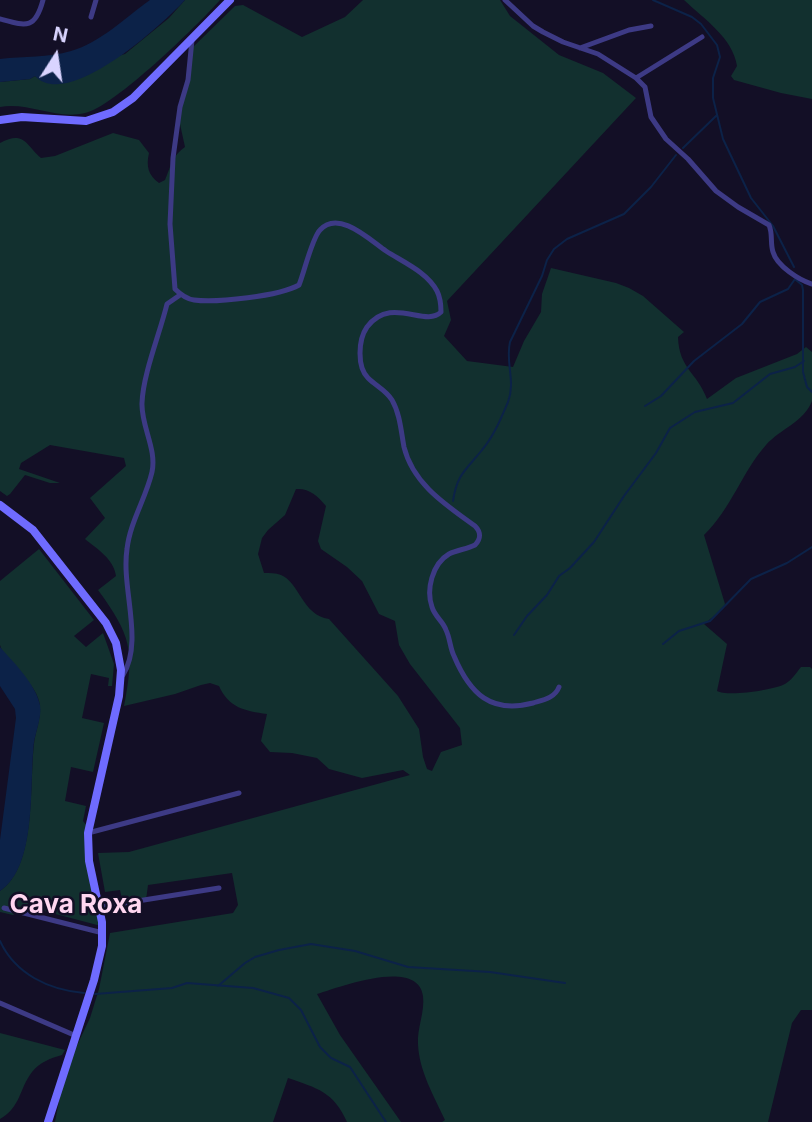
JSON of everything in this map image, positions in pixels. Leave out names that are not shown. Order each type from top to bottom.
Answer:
[{"type":"street","points":[[0,19],[24,25],[33,22],[40,13],[43,0]]},
{"type":"street","points":[[91,17],[96,0]]},
{"type":"street","points":[[0,120],[22,117],[86,121],[105,116],[133,98],[230,0]]},
{"type":"street","points":[[505,0],[533,26],[598,54],[646,87],[651,117],[661,134],[716,191],[769,225],[773,251],[779,262],[812,284]]},
{"type":"street","points":[[580,48],[629,30],[651,26]]},
{"type":"street","points":[[192,37],[188,80],[180,107],[174,145],[171,195],[176,289],[180,295],[194,300],[281,293],[292,289],[299,285],[314,239],[320,229],[338,224],[363,233],[424,275],[436,289],[441,312],[433,318],[410,312],[387,314],[367,327],[360,352],[363,372],[387,392],[395,407],[407,456],[415,471],[433,495],[479,531],[480,538],[475,545],[451,553],[439,564],[429,588],[432,607],[436,617],[446,628],[460,668],[481,697],[488,702],[509,707],[522,706],[553,696],[559,687]]},
{"type":"street","points":[[636,78],[702,37]]},
{"type":"street","points":[[121,678],[130,664],[132,643],[126,550],[152,471],[152,455],[142,403],[167,304],[180,295]]},
{"type":"street","points":[[0,505],[33,530],[106,623],[119,652],[121,678],[88,833],[89,862],[103,933],[97,969],[48,1122]]},
{"type":"street","points":[[88,833],[239,793]]},
{"type":"street","points":[[100,907],[219,888]]},
{"type":"street","points":[[4,908],[103,933]]},
{"type":"street","points":[[0,1003],[75,1035]]},
{"type":"green space","points":[[185,0],[220,0],[155,64],[98,107],[74,115],[21,107],[0,107],[0,82],[30,79],[35,76],[38,78],[125,54],[169,18]]},
{"type":"green space","points":[[363,0],[500,0],[510,16],[559,55],[603,73],[636,98],[447,301],[451,320],[444,336],[467,361],[513,367],[541,312],[542,294],[551,268],[616,283],[643,296],[684,332],[678,337],[679,348],[685,364],[707,399],[736,378],[797,354],[806,347],[812,352],[812,401],[808,408],[798,420],[766,445],[722,514],[704,535],[725,604],[723,609],[704,624],[727,644],[717,691],[740,693],[771,688],[787,682],[801,667],[812,669],[812,1010],[801,1010],[792,1023],[768,1122],[442,1122],[445,1120],[428,1083],[419,1054],[423,996],[418,984],[407,978],[393,976],[359,981],[317,994],[340,1035],[401,1122],[347,1122],[336,1104],[324,1092],[288,1078],[273,1122],[55,1122],[71,1058],[90,1018],[99,989],[110,933],[233,913],[238,905],[232,873],[148,885],[146,900],[123,904],[120,890],[105,892],[98,853],[129,852],[410,775],[403,770],[362,778],[329,769],[317,758],[270,752],[261,741],[267,714],[238,707],[219,686],[210,683],[124,706],[129,671],[128,644],[118,619],[98,590],[116,576],[115,570],[104,555],[85,539],[105,518],[90,498],[126,466],[124,458],[50,445],[21,463],[19,469],[60,483],[50,483],[25,475],[7,496],[0,491],[0,143],[8,139],[20,139],[41,158],[55,156],[113,133],[139,140],[149,153],[150,173],[159,183],[165,180],[175,158],[185,147],[178,115],[193,47],[235,6],[243,5],[302,37],[345,17]],"holes":[[[296,489],[313,493],[326,506],[318,541],[321,549],[362,581],[379,614],[395,621],[399,645],[410,664],[460,728],[462,745],[441,752],[432,771],[427,769],[423,757],[419,729],[398,696],[329,619],[313,612],[287,579],[279,574],[264,573],[258,554],[262,538],[285,515]]]},
{"type":"green space","points":[[684,0],[812,0],[812,99],[734,80],[731,76],[737,66],[730,47]]},
{"type":"green space","points":[[39,549],[94,620],[74,636],[86,647],[103,633],[114,664],[112,686],[108,686],[109,678],[91,674],[82,718],[104,723],[93,772],[71,767],[65,801],[86,806],[83,821],[89,828],[101,926],[29,907],[13,915],[0,912],[0,891],[12,879],[26,844],[34,744],[40,707],[34,690],[0,645],[0,581]]},
{"type":"green space","points":[[0,1033],[65,1050],[62,1055],[35,1069],[12,1109],[0,1119]]},
{"type":"water","points":[[150,0],[185,0],[136,44],[91,74],[69,82],[50,84],[35,76],[30,79],[0,82],[0,59],[54,55],[82,47],[102,36]]},
{"type":"water","points":[[0,647],[29,681],[40,705],[40,719],[34,742],[26,844],[21,863],[12,879],[0,891],[0,840],[16,718],[15,709],[0,686]]},
{"type":"waterway","points":[[653,0],[692,17],[717,45],[720,57],[713,78],[713,98],[723,139],[751,198],[773,226],[794,267]]},
{"type":"waterway","points":[[683,148],[717,115]]},
{"type":"waterway","points":[[453,501],[460,478],[490,439],[508,402],[511,387],[510,342],[554,249],[567,239],[624,214],[651,187],[676,155]]},
{"type":"waterway","points":[[645,406],[661,396],[694,361],[742,324],[760,302],[788,289],[795,279]]},
{"type":"waterway","points":[[796,280],[803,290],[803,372],[807,387],[812,392]]},
{"type":"waterway","points":[[514,635],[559,576],[594,542],[656,453],[670,428],[695,412],[733,403],[770,374],[795,367],[804,361]]},
{"type":"waterway","points":[[663,644],[679,631],[710,621],[751,579],[787,563],[812,547]]},
{"type":"waterway","points":[[0,941],[15,963],[34,978],[58,988],[84,993]]},
{"type":"waterway","points":[[218,986],[255,957],[311,944],[355,951],[408,967],[490,972],[565,983]]},
{"type":"waterway","points":[[95,994],[172,988],[187,983],[253,988],[289,998],[301,1010],[320,1047],[331,1058],[350,1067],[386,1122]]},
{"type":"district","name":"Cava Roxa","points":[[76,905]]}]
